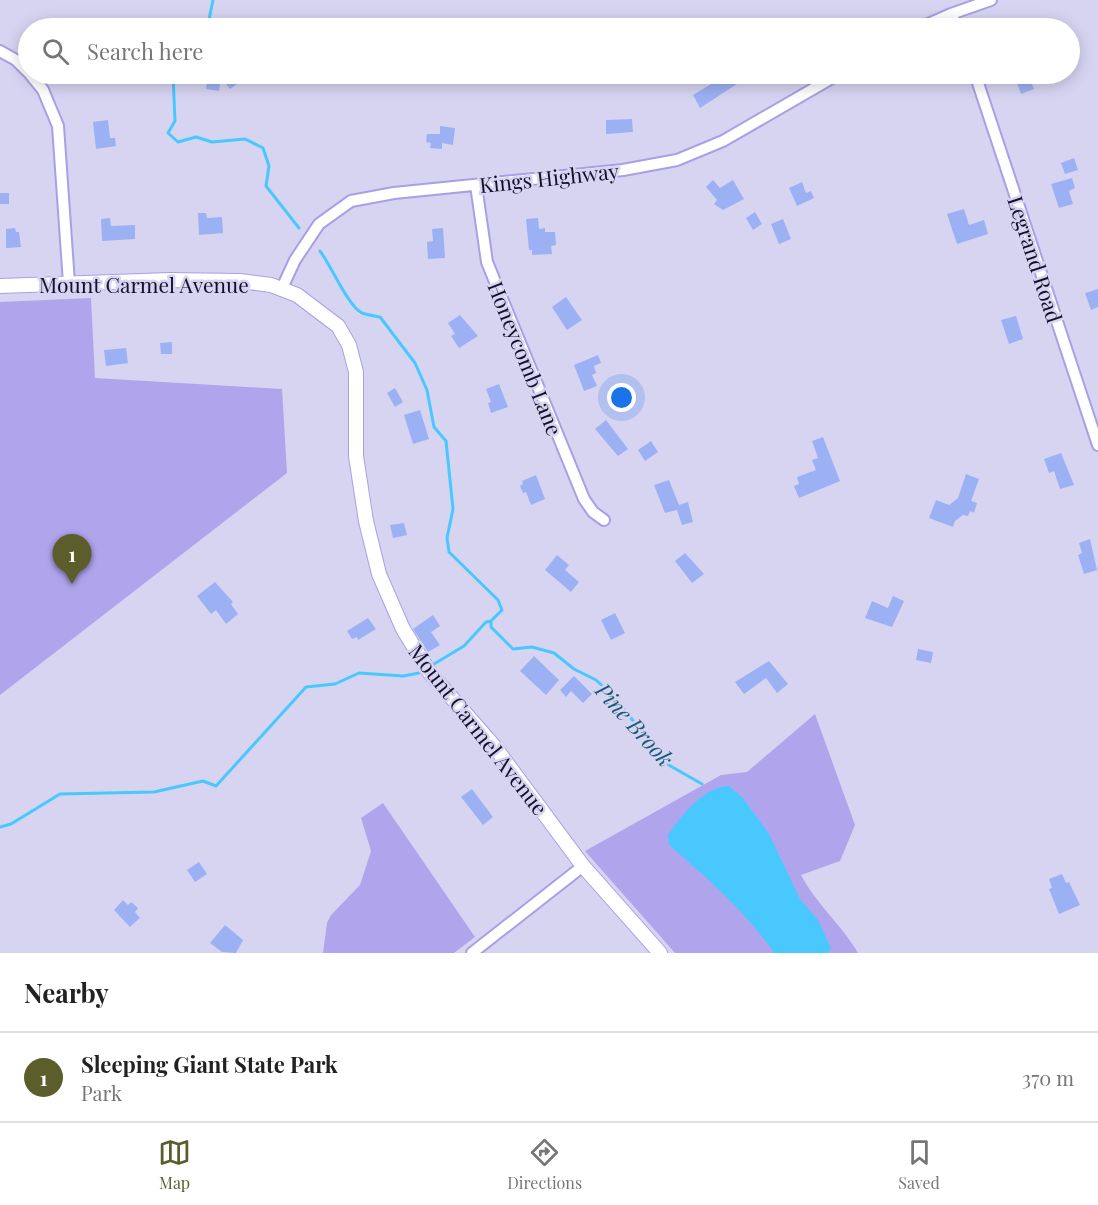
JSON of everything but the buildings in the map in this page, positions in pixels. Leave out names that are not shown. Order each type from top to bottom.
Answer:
[{"type":"main road","name":"Mount Carmel Avenue","points":[[0,286],[208,279],[240,281],[282,288],[297,295],[331,319],[349,345],[356,372],[356,456],[366,521],[379,574],[403,629],[430,673],[505,759],[583,866],[660,953]]},
{"type":"street","points":[[942,18],[991,0]]},
{"type":"street","points":[[951,14],[953,18]]},
{"type":"street","points":[[0,51],[18,62]]},
{"type":"street","points":[[38,84],[43,90],[58,126],[69,283]]},
{"type":"street","name":"Kings Highway","points":[[282,288],[311,234],[327,216],[342,205],[376,195],[623,170],[677,160],[723,141],[822,84]]},
{"type":"street","name":"Legrand Road","points":[[978,84],[1098,445]]},
{"type":"street","name":"Honeycomb Lane","points":[[476,185],[487,262],[584,499],[593,512],[604,520]]},
{"type":"street","points":[[472,953],[583,866]]},
{"type":"shaded area","points":[[91,298],[95,378],[282,389],[287,473],[0,695],[0,302]]},
{"type":"shaded area","points":[[815,714],[855,825],[840,861],[801,875],[858,953],[675,953],[585,851],[721,775],[747,772]]},
{"type":"shaded area","points":[[383,803],[475,937],[454,953],[323,953],[327,923],[331,915],[360,885],[371,851],[361,818]]},
{"type":"water","points":[[729,786],[743,798],[769,834],[800,899],[818,920],[831,948],[827,953],[774,953],[739,910],[669,845],[668,835],[694,803],[710,791]]},
{"type":"waterway","name":"Pine Brook","points":[[209,18],[213,0]]},
{"type":"waterway","name":"Pine Brook","points":[[173,84],[175,121],[168,133],[178,142],[196,137],[212,142],[245,139],[263,148],[269,166],[266,186],[299,228]]},
{"type":"waterway","name":"Pine Brook","points":[[320,251],[351,303],[362,313],[380,317],[415,363],[427,390],[434,427],[446,441],[453,509],[447,538],[449,552],[498,600],[502,610],[491,621],[491,627],[513,649],[532,647],[554,653],[574,669],[596,680],[616,699],[667,764],[702,784]]},
{"type":"waterway","points":[[434,664],[464,646],[486,622],[491,621]]},
{"type":"waterway","points":[[0,827],[11,824],[60,794],[154,792],[203,781],[216,786],[306,687],[335,684],[359,673],[403,676],[419,673]]},
{"type":"place","name":"Sleeping Giant State Park","points":[[72,584]]}]
